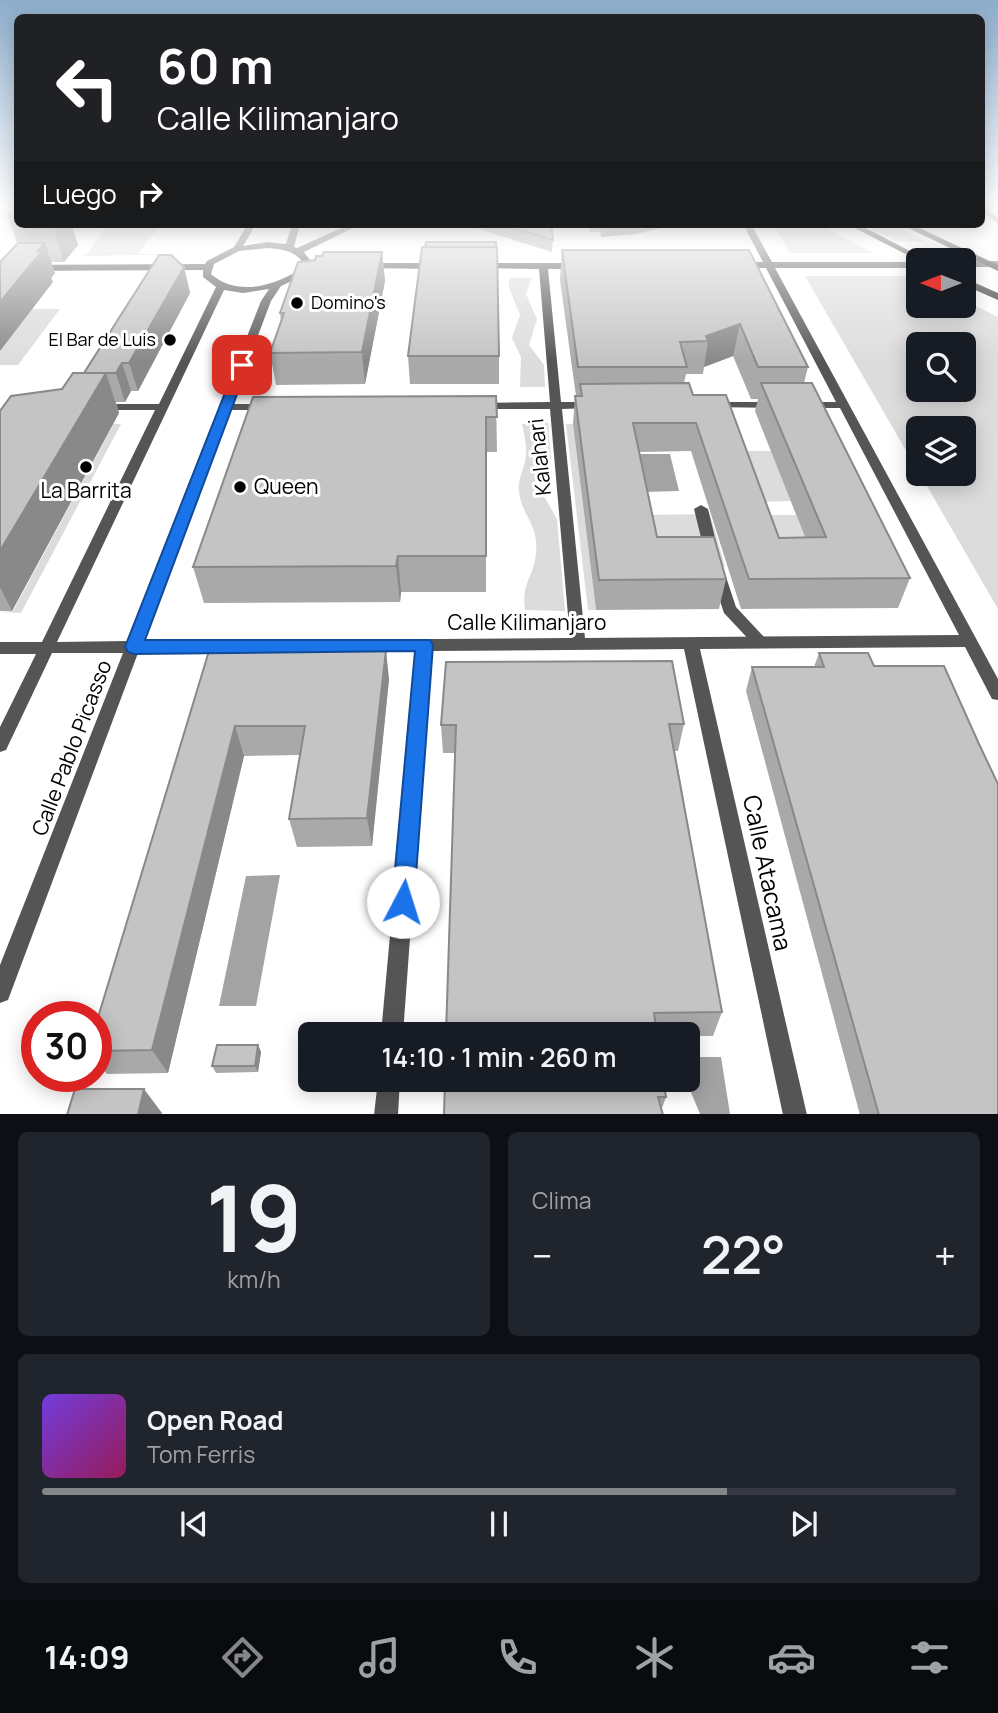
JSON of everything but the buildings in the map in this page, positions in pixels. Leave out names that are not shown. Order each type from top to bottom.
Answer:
[{"type":"street","points":[[218,257],[206,267],[206,275],[221,286],[244,289],[277,285],[292,280],[315,267],[306,257]]},
{"type":"street","points":[[764,257],[998,694]]},
{"type":"street","points":[[975,257],[995,266]]},
{"type":"street","points":[[727,265],[906,265]]},
{"type":"street","points":[[976,265],[995,266]]},
{"type":"street","points":[[354,266],[445,266]]},
{"type":"street","points":[[471,266],[590,266]]},
{"type":"street","name":"Kalahari","points":[[543,266],[578,644]]},
{"type":"street","points":[[0,268],[206,267]]},
{"type":"street","name":"Calle Pablo Picasso","points":[[0,992],[266,302],[277,285]]},
{"type":"street","points":[[0,745],[221,286]]},
{"type":"street","points":[[976,287],[998,298]]},
{"type":"street","points":[[472,406],[607,405]]},
{"type":"street","points":[[697,405],[844,405]]},
{"type":"street","points":[[89,407],[162,407]]},
{"type":"street","points":[[226,407],[281,407]]},
{"type":"street","points":[[701,509],[729,609],[760,642]]},
{"type":"street","name":"Calle Kilimanjaro","points":[[0,648],[969,641]]},
{"type":"street","name":"Calle Atacama","points":[[691,643],[795,1114]]},
{"type":"street","points":[[394,1022],[424,645]]},
{"type":"street","points":[[386,1114],[388,1092]]},
{"type":"shaded area","points":[[805,276],[906,276],[906,318],[976,318],[976,306],[998,317],[998,609],[927,486],[976,486],[976,416],[906,416],[906,451]]},
{"type":"shaded area","points":[[509,278],[532,278],[526,294],[537,319],[529,345],[544,365],[545,387],[520,387],[521,357],[512,338],[520,315],[509,288]]},
{"type":"shaded area","points":[[32,309],[60,309],[18,365],[0,365],[0,349]]},
{"type":"shaded area","points":[[548,423],[551,458],[543,472],[540,489],[557,519],[565,611],[525,610],[524,601],[535,561],[536,543],[519,492],[526,452],[522,424]]},
{"type":"shaded area","points":[[0,424],[121,424],[21,613],[0,612],[13,611],[112,427]]},
{"type":"shaded area","points":[[566,424],[573,424],[596,610],[588,610]]},
{"type":"shaded area","points":[[730,451],[771,451],[791,501],[748,502]]},
{"type":"shaded area","points":[[636,454],[670,454],[679,491],[643,492]]},
{"type":"shaded area","points":[[710,514],[725,566],[652,567],[642,515]]},
{"type":"shaded area","points":[[753,515],[796,515],[817,567],[770,567]]},
{"type":"shaded area","points":[[280,875],[256,1006],[219,1006],[246,876]]},
{"type":"shaded area","points":[[700,1057],[721,1057],[730,1114],[700,1114],[691,1092],[700,1092]]},
{"type":"place","name":"Domino's","points":[[297,303]]},
{"type":"place","name":"El Bar de Luis","points":[[170,340]]},
{"type":"place","name":"La Barrita","points":[[86,467]]},
{"type":"place","name":"Queen","points":[[240,487]]},
{"type":"route","points":[[242,365],[134,647],[424,645],[403,902]]}]
